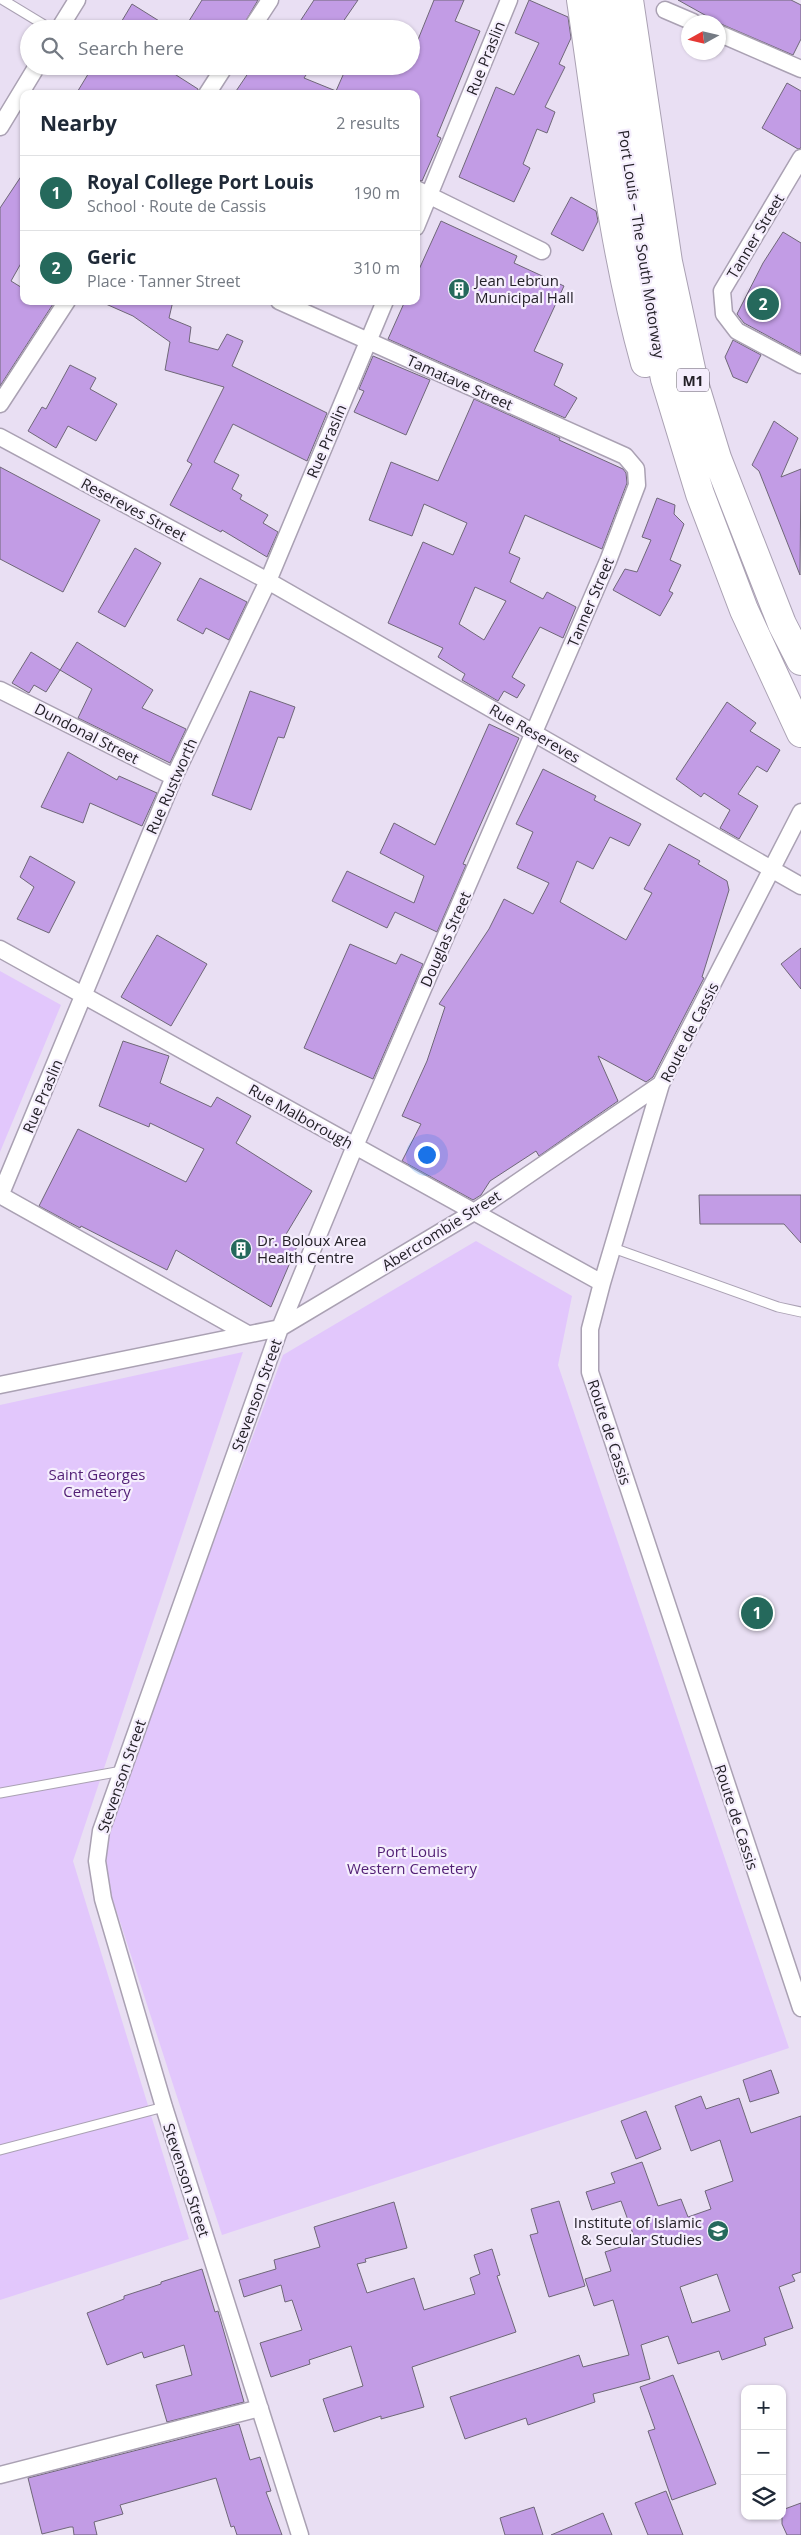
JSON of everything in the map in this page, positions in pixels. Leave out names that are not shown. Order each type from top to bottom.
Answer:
[{"type":"highway","points":[[581,0],[613,208],[635,328],[661,423],[688,501],[744,610]]},
{"type":"highway","name":"Port Louis – The South Motorway","points":[[606,0],[628,86],[694,384],[717,458],[782,624],[801,661]]},
{"type":"highway","name":"Port Louis – The South Motorway","points":[[628,0],[628,86],[642,266],[664,379],[700,494],[744,610],[801,733]]},
{"type":"highway","points":[[655,5],[694,384]]},
{"type":"street","points":[[65,20],[77,0]]},
{"type":"street","points":[[256,20],[270,0]]},
{"type":"street","name":"Rue Praslin","points":[[420,207],[423,192],[509,0]]},
{"type":"street","points":[[655,5],[681,17]]},
{"type":"street","points":[[726,36],[801,69]]},
{"type":"street","points":[[22,90],[32,75]]},
{"type":"street","points":[[210,90],[219,75]]},
{"type":"street","points":[[0,127],[20,94]]},
{"type":"street","name":"Tanner Street","points":[[801,158],[722,291],[724,314],[737,331],[801,365]]},
{"type":"street","points":[[423,192],[542,251]]},
{"type":"street","points":[[0,404],[64,305]]},
{"type":"street","name":"Tamatave Street","points":[[288,305],[625,456],[636,469]]},
{"type":"street","name":"Rue Praslin","points":[[268,581],[383,305]]},
{"type":"street","name":"Resereves Street","points":[[0,437],[268,581]]},
{"type":"street","name":"Tanner Street","points":[[535,732],[608,561],[637,485],[636,469]]},
{"type":"street","name":"Rue Resereves","points":[[268,581],[535,732],[801,886]]},
{"type":"street","name":"Rue Rustworth","points":[[83,996],[174,777],[268,581]]},
{"type":"street","name":"Dundonal Street","points":[[0,690],[174,777]]},
{"type":"street","name":"Douglas Street","points":[[355,1146],[535,732]]},
{"type":"street","name":"Route de Cassis","points":[[801,812],[661,1084],[590,1329],[590,1372],[794,1967],[801,2008]]},
{"type":"street","name":"Rue Malborough","points":[[0,950],[602,1283]]},
{"type":"street","name":"Rue Praslin","points":[[0,1196],[83,996]]},
{"type":"street","name":"Abercrombie Street","points":[[0,1385],[246,1333],[280,1328],[474,1212],[661,1084]]},
{"type":"street","name":"Stevenson Street","points":[[300,2535],[164,2107],[103,1899],[97,1861],[101,1831],[280,1328],[355,1146]]},
{"type":"street","points":[[0,1196],[246,1333]]},
{"type":"street","points":[[0,2474],[260,2408]]},
{"type":"lane","points":[[3,0],[36,20]]},
{"type":"lane","points":[[613,1248],[778,1307],[801,1312]]},
{"type":"lane","points":[[0,1793],[122,1771]]},
{"type":"lane","points":[[0,2150],[164,2107]]},
{"type":"green space","points":[[0,971],[61,1005],[0,1152]]},
{"type":"green space","name":"Port Louis Western Cemetery","points":[[476,1241],[572,1296],[558,1365],[789,2048],[222,2235],[98,1854],[283,1355]]},
{"type":"green space","name":"Saint Georges Cemetery","points":[[243,1352],[73,1861],[189,2239],[0,2300],[0,1405]]},
{"type":"building","points":[[202,0],[258,0],[246,20],[190,20]]},
{"type":"building","points":[[314,0],[358,0],[344,20],[301,20]]},
{"type":"building","points":[[434,0],[464,0],[455,21],[480,31],[437,136],[441,138],[422,181],[420,180],[420,90],[336,90],[343,75],[420,75],[420,35]]},
{"type":"building","points":[[529,0],[568,17],[571,38],[559,64],[565,67],[545,107],[555,112],[547,133],[537,129],[523,164],[530,168],[514,202],[459,177],[496,87],[514,95],[539,43],[515,33]]},
{"type":"building","points":[[678,0],[791,0],[801,5],[801,39],[793,55],[726,26],[726,15],[705,15]]},
{"type":"building","points":[[132,4],[158,20],[122,20]]},
{"type":"building","points":[[88,75],[176,75],[198,89],[198,90],[78,90]]},
{"type":"building","points":[[247,75],[306,75],[304,78],[334,90],[237,90]]},
{"type":"building","points":[[787,83],[801,91],[801,148],[798,149],[762,128]]},
{"type":"building","points":[[20,178],[20,265],[11,281],[20,287],[20,305],[52,305],[0,386],[0,208]]},
{"type":"building","points":[[571,197],[596,211],[598,221],[583,251],[551,234]]},
{"type":"building","points":[[441,221],[517,256],[514,263],[564,286],[534,351],[563,364],[554,385],[577,398],[565,418],[388,339],[403,305],[420,305],[420,267]]},
{"type":"building","points":[[783,232],[801,243],[801,354],[744,323],[737,314],[763,263]]},
{"type":"building","points":[[108,305],[172,305],[169,318],[191,327],[189,342],[218,350],[227,334],[243,341],[232,366],[327,413],[307,461],[233,424],[214,462],[239,475],[232,489],[242,495],[240,499],[268,515],[263,523],[278,532],[267,557],[222,530],[221,532],[170,505],[192,464],[187,461],[224,387],[165,370],[170,342],[133,316]]},
{"type":"building","points":[[733,340],[761,355],[747,383],[733,377],[725,357]]},
{"type":"building","points":[[373,356],[430,380],[406,435],[354,412],[364,391],[359,389]]},
{"type":"building","points":[[70,365],[96,378],[90,389],[117,404],[96,441],[68,426],[56,448],[28,431],[42,407],[46,409]]},
{"type":"building","points":[[474,399],[560,438],[559,440],[623,469],[626,473],[627,483],[602,549],[525,515],[509,553],[520,558],[510,582],[543,599],[547,592],[576,607],[563,638],[540,627],[512,677],[525,685],[517,698],[504,691],[498,701],[462,680],[465,674],[438,657],[443,648],[388,623],[423,542],[453,555],[467,523],[424,504],[412,536],[369,520],[391,462],[438,481]],"holes":[[[475,587],[506,601],[484,640],[459,624]]]},
{"type":"building","points":[[774,421],[798,438],[781,477],[801,469],[800,575],[759,471],[752,465]]},
{"type":"building","points":[[0,467],[100,520],[63,592],[0,559]]},
{"type":"building","points":[[657,498],[675,505],[674,514],[684,524],[670,560],[681,565],[669,591],[673,593],[660,616],[613,590],[625,569],[637,572],[651,540],[642,537]]},
{"type":"building","points":[[135,548],[161,563],[125,627],[98,612]]},
{"type":"building","points":[[200,578],[247,602],[229,640],[206,628],[203,634],[177,620]]},
{"type":"building","points":[[77,642],[153,690],[142,708],[186,729],[170,763],[78,718],[92,689],[60,670]]},
{"type":"building","points":[[31,652],[60,670],[46,692],[34,685],[29,693],[12,683]]},
{"type":"building","points":[[250,691],[295,707],[284,738],[278,737],[251,810],[212,795]]},
{"type":"building","points":[[727,702],[756,723],[750,731],[780,750],[767,772],[757,766],[738,794],[758,806],[739,839],[720,828],[730,810],[704,793],[701,797],[676,779]]},
{"type":"building","points":[[489,724],[519,738],[463,864],[466,865],[437,932],[395,912],[387,928],[332,901],[347,871],[414,903],[424,876],[380,853],[394,823],[435,845]]},
{"type":"building","points":[[68,752],[117,780],[119,776],[157,793],[142,826],[90,803],[83,823],[41,807]]},
{"type":"building","points":[[543,769],[596,796],[594,800],[641,824],[629,846],[610,837],[593,869],[577,861],[560,902],[626,940],[652,893],[644,889],[669,844],[700,861],[698,864],[727,881],[729,890],[702,977],[704,978],[653,1077],[646,1082],[598,1056],[618,1101],[539,1156],[536,1151],[490,1181],[481,1195],[473,1200],[402,1161],[421,1124],[402,1116],[427,1061],[445,1007],[439,1004],[489,929],[504,899],[533,914],[549,883],[517,868],[533,832],[516,824]]},
{"type":"building","points":[[30,856],[75,882],[49,933],[17,919],[34,887],[20,877]]},
{"type":"building","points":[[157,935],[207,964],[171,1026],[121,997]]},
{"type":"building","points":[[350,944],[396,964],[401,954],[423,964],[373,1079],[304,1048]]},
{"type":"building","points":[[801,948],[801,989],[781,964]]},
{"type":"building","points":[[123,1041],[169,1056],[160,1083],[211,1107],[217,1097],[251,1116],[236,1143],[312,1191],[285,1236],[298,1244],[271,1307],[176,1250],[167,1270],[39,1206],[78,1129],[186,1182],[204,1149],[150,1123],[149,1127],[99,1106]]},
{"type":"building","points":[[699,1195],[801,1195],[801,1243],[784,1224],[700,1224]]},
{"type":"building","points":[[771,2070],[779,2093],[750,2102],[743,2080]]},
{"type":"building","points":[[701,2096],[706,2109],[739,2098],[751,2133],[801,2116],[801,2272],[792,2275],[795,2281],[779,2287],[793,2328],[764,2338],[766,2345],[722,2360],[719,2351],[678,2364],[668,2336],[641,2345],[650,2379],[593,2394],[595,2402],[528,2425],[526,2418],[465,2439],[450,2397],[579,2355],[583,2367],[629,2355],[613,2300],[594,2306],[585,2279],[611,2271],[605,2252],[636,2242],[621,2201],[592,2210],[586,2192],[615,2183],[611,2173],[642,2162],[658,2206],[681,2199],[688,2217],[711,2209],[705,2191],[733,2181],[720,2140],[691,2151],[675,2106]],"holes":[[[717,2274],[730,2311],[692,2323],[680,2287]]]},
{"type":"building","points":[[646,2111],[661,2149],[636,2159],[621,2121]]},
{"type":"building","points":[[559,2201],[585,2286],[549,2297],[530,2235],[538,2233],[531,2209]]},
{"type":"building","points":[[394,2202],[407,2248],[365,2259],[366,2262],[357,2264],[367,2293],[414,2278],[424,2310],[475,2294],[470,2278],[480,2274],[474,2255],[492,2249],[500,2275],[497,2276],[516,2332],[412,2367],[424,2407],[381,2419],[381,2416],[334,2432],[323,2399],[363,2386],[351,2346],[309,2360],[310,2364],[271,2377],[260,2343],[302,2330],[292,2300],[285,2302],[281,2285],[244,2297],[239,2280],[276,2269],[274,2260],[320,2247],[314,2227]]},
{"type":"building","points":[[202,2269],[215,2312],[218,2311],[244,2402],[167,2422],[156,2385],[192,2375],[184,2345],[144,2358],[142,2352],[107,2365],[87,2313],[124,2299],[124,2296]]},
{"type":"building","points":[[673,2375],[716,2484],[672,2500],[648,2431],[655,2429],[640,2387]]},
{"type":"building","points":[[239,2424],[250,2460],[260,2457],[271,2491],[266,2492],[282,2535],[237,2535],[234,2526],[231,2527],[216,2478],[120,2505],[123,2514],[94,2522],[97,2535],[74,2535],[73,2527],[42,2534],[28,2478]]},
{"type":"building","points":[[666,2491],[683,2535],[648,2535],[635,2503]]},
{"type":"building","points":[[801,2503],[801,2535],[787,2535],[782,2524],[782,2520],[786,2520],[786,2509]]},
{"type":"building","points":[[534,2507],[543,2535],[505,2535],[500,2518]]},
{"type":"building","points":[[603,2513],[612,2535],[551,2535]]},
{"type":"place","name":"Jean Lebrun Municipal Hall","points":[[459,289]]},
{"type":"place","name":"Geric","points":[[763,304]]},
{"type":"place","name":"Dr. Boloux Area Health Centre","points":[[241,1249]]},
{"type":"place","name":"Royal College Port Louis","points":[[757,1613]]},
{"type":"place","name":"Institute of Islamic & Secular Studies","points":[[718,2231]]}]
